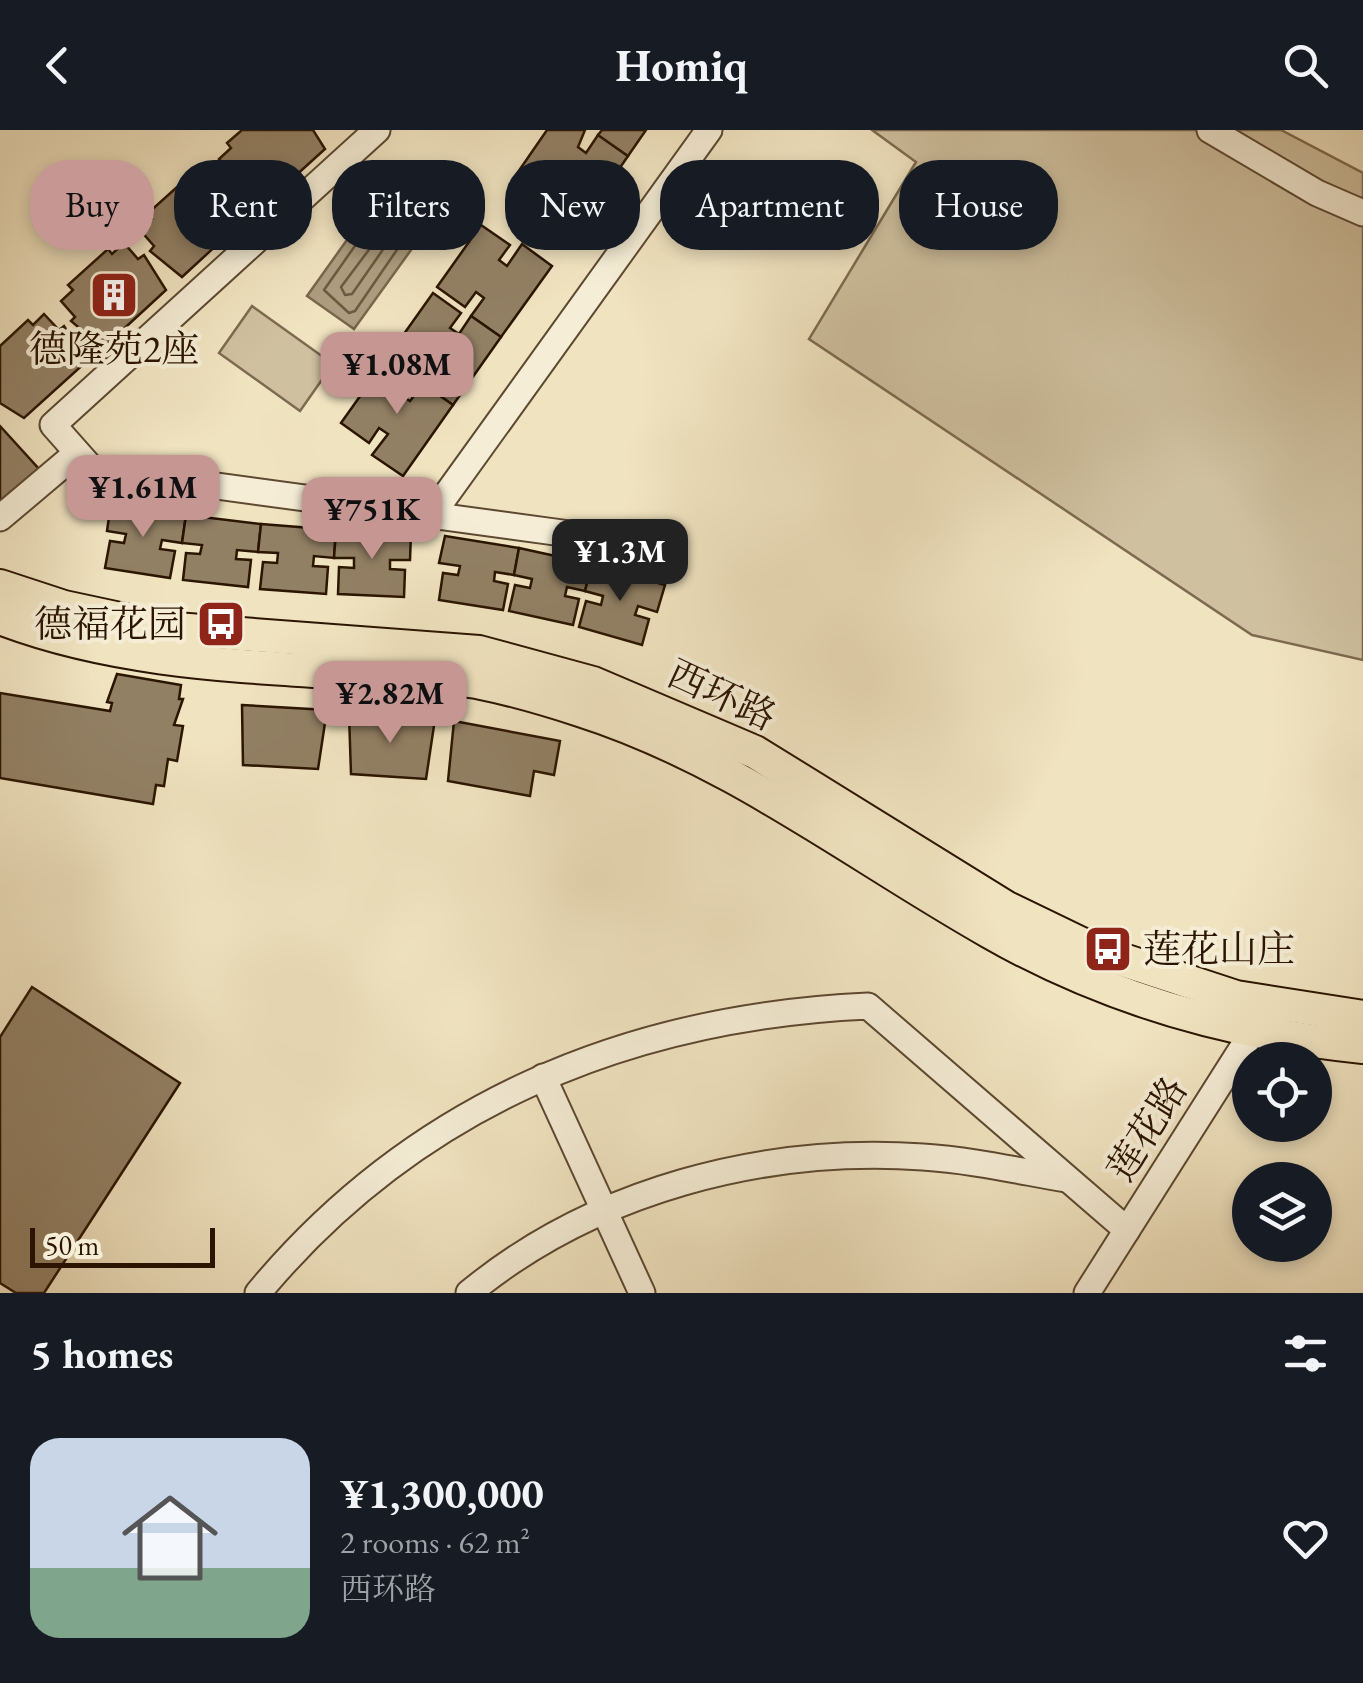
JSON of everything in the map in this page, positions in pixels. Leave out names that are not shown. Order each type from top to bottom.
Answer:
[{"type":"main road","name":"西环路","points":[[0,586],[64,608],[162,628],[479,652],[593,683],[755,752],[1050,931],[1262,1018],[1363,1047]]},
{"type":"main road","name":"西环路","points":[[0,618],[72,640],[157,658],[475,682],[584,712],[741,779],[1038,957],[1131,997],[1262,1018],[1363,1017]]},
{"type":"street","points":[[377,130],[52,425],[92,468],[576,535]]},
{"type":"street","points":[[431,516],[709,130]]},
{"type":"street","points":[[1210,130],[1316,193],[1363,213]]},
{"type":"street","points":[[0,518],[77,453]]},
{"type":"street","points":[[258,1293],[331,1215],[448,1126],[543,1077],[650,1037],[721,1020],[794,1010],[868,1006],[1128,1230]]},
{"type":"street","name":"莲花路","points":[[1087,1293],[1262,1018]]},
{"type":"street","points":[[543,1077],[642,1293]]},
{"type":"street","points":[[469,1293],[526,1252],[604,1212],[690,1180],[808,1158],[927,1157],[1070,1180]]},
{"type":"shaded area","points":[[872,130],[1281,130],[1363,173],[1363,660],[1252,635],[809,339],[863,250],[879,250],[879,223],[899,190],[899,250],[1058,250],[1058,160],[913,160]]},
{"type":"shaded area","points":[[252,306],[333,364],[300,411],[219,353]]},
{"type":"water","points":[[340,250],[411,250],[354,329],[307,296]]},
{"type":"building","points":[[242,130],[313,130],[325,149],[312,161],[220,160],[231,148],[227,143]]},
{"type":"building","points":[[547,130],[585,130],[578,147],[586,153],[598,135],[628,156],[625,160],[526,160]]},
{"type":"building","points":[[602,130],[646,130],[628,156],[598,135]]},
{"type":"building","points":[[174,190],[174,250],[211,250],[182,277],[150,251],[154,250],[154,208]]},
{"type":"building","points":[[485,228],[505,242],[506,250],[499,260],[507,266],[518,250],[530,250],[552,266],[501,337],[471,316],[484,298],[476,292],[465,307],[437,287],[463,250],[485,250]]},
{"type":"building","name":"德隆苑2座","points":[[107,250],[112,254],[130,250],[138,259],[144,255],[166,290],[103,348],[71,321],[75,317],[61,301],[73,290],[68,285]]},
{"type":"building","points":[[433,293],[461,313],[450,328],[459,334],[471,316],[501,337],[453,405],[423,384],[436,366],[428,360],[417,375],[389,355]]},
{"type":"building","points":[[44,314],[59,330],[64,326],[87,361],[24,418],[0,403],[0,346],[28,320],[33,325]]},
{"type":"building","points":[[385,361],[413,381],[402,396],[410,401],[423,384],[453,405],[403,476],[372,455],[388,434],[379,428],[369,443],[341,423]]},
{"type":"building","points":[[0,426],[39,469],[0,504]]},
{"type":"building","points":[[111,503],[186,515],[182,543],[162,540],[160,549],[175,551],[170,578],[105,568],[110,541],[124,543],[126,534],[107,531]]},
{"type":"building","points":[[186,515],[261,524],[258,552],[237,550],[236,559],[251,560],[248,587],[183,580],[186,553],[200,554],[202,545],[182,543]]},
{"type":"building","points":[[261,524],[336,530],[334,558],[314,556],[313,566],[328,567],[326,594],[260,589],[263,562],[277,563],[278,553],[258,552]]},
{"type":"building","points":[[336,530],[411,533],[410,560],[390,560],[390,569],[405,570],[404,597],[338,594],[339,567],[354,568],[354,558],[334,558]]},
{"type":"building","points":[[445,536],[519,548],[514,575],[495,572],[494,581],[508,584],[503,610],[439,600],[443,573],[458,575],[460,566],[439,563]]},
{"type":"building","points":[[519,548],[592,564],[585,591],[567,587],[565,596],[579,599],[573,625],[509,611],[515,585],[530,588],[532,579],[514,575]]},
{"type":"building","points":[[592,564],[665,585],[657,612],[638,606],[635,615],[649,619],[642,645],[579,627],[586,601],[601,605],[603,596],[585,591]]},
{"type":"building","points":[[117,674],[181,685],[179,699],[183,699],[174,725],[183,726],[177,761],[168,759],[164,786],[156,785],[153,804],[0,778],[0,693],[110,711],[112,703],[107,702]]},
{"type":"building","points":[[242,705],[327,710],[318,769],[243,765]]},
{"type":"building","points":[[349,714],[435,719],[426,779],[351,774]]},
{"type":"building","points":[[454,721],[560,741],[554,775],[534,771],[530,796],[448,781]]},
{"type":"building","points":[[32,987],[180,1083],[44,1293],[16,1293],[0,1283],[0,1037]]},
{"type":"place","name":"德隆苑2座","points":[[114,295]]},
{"type":"place","name":"德福花园","points":[[221,624]]},
{"type":"place","name":"莲花山庄","points":[[1108,949]]}]
